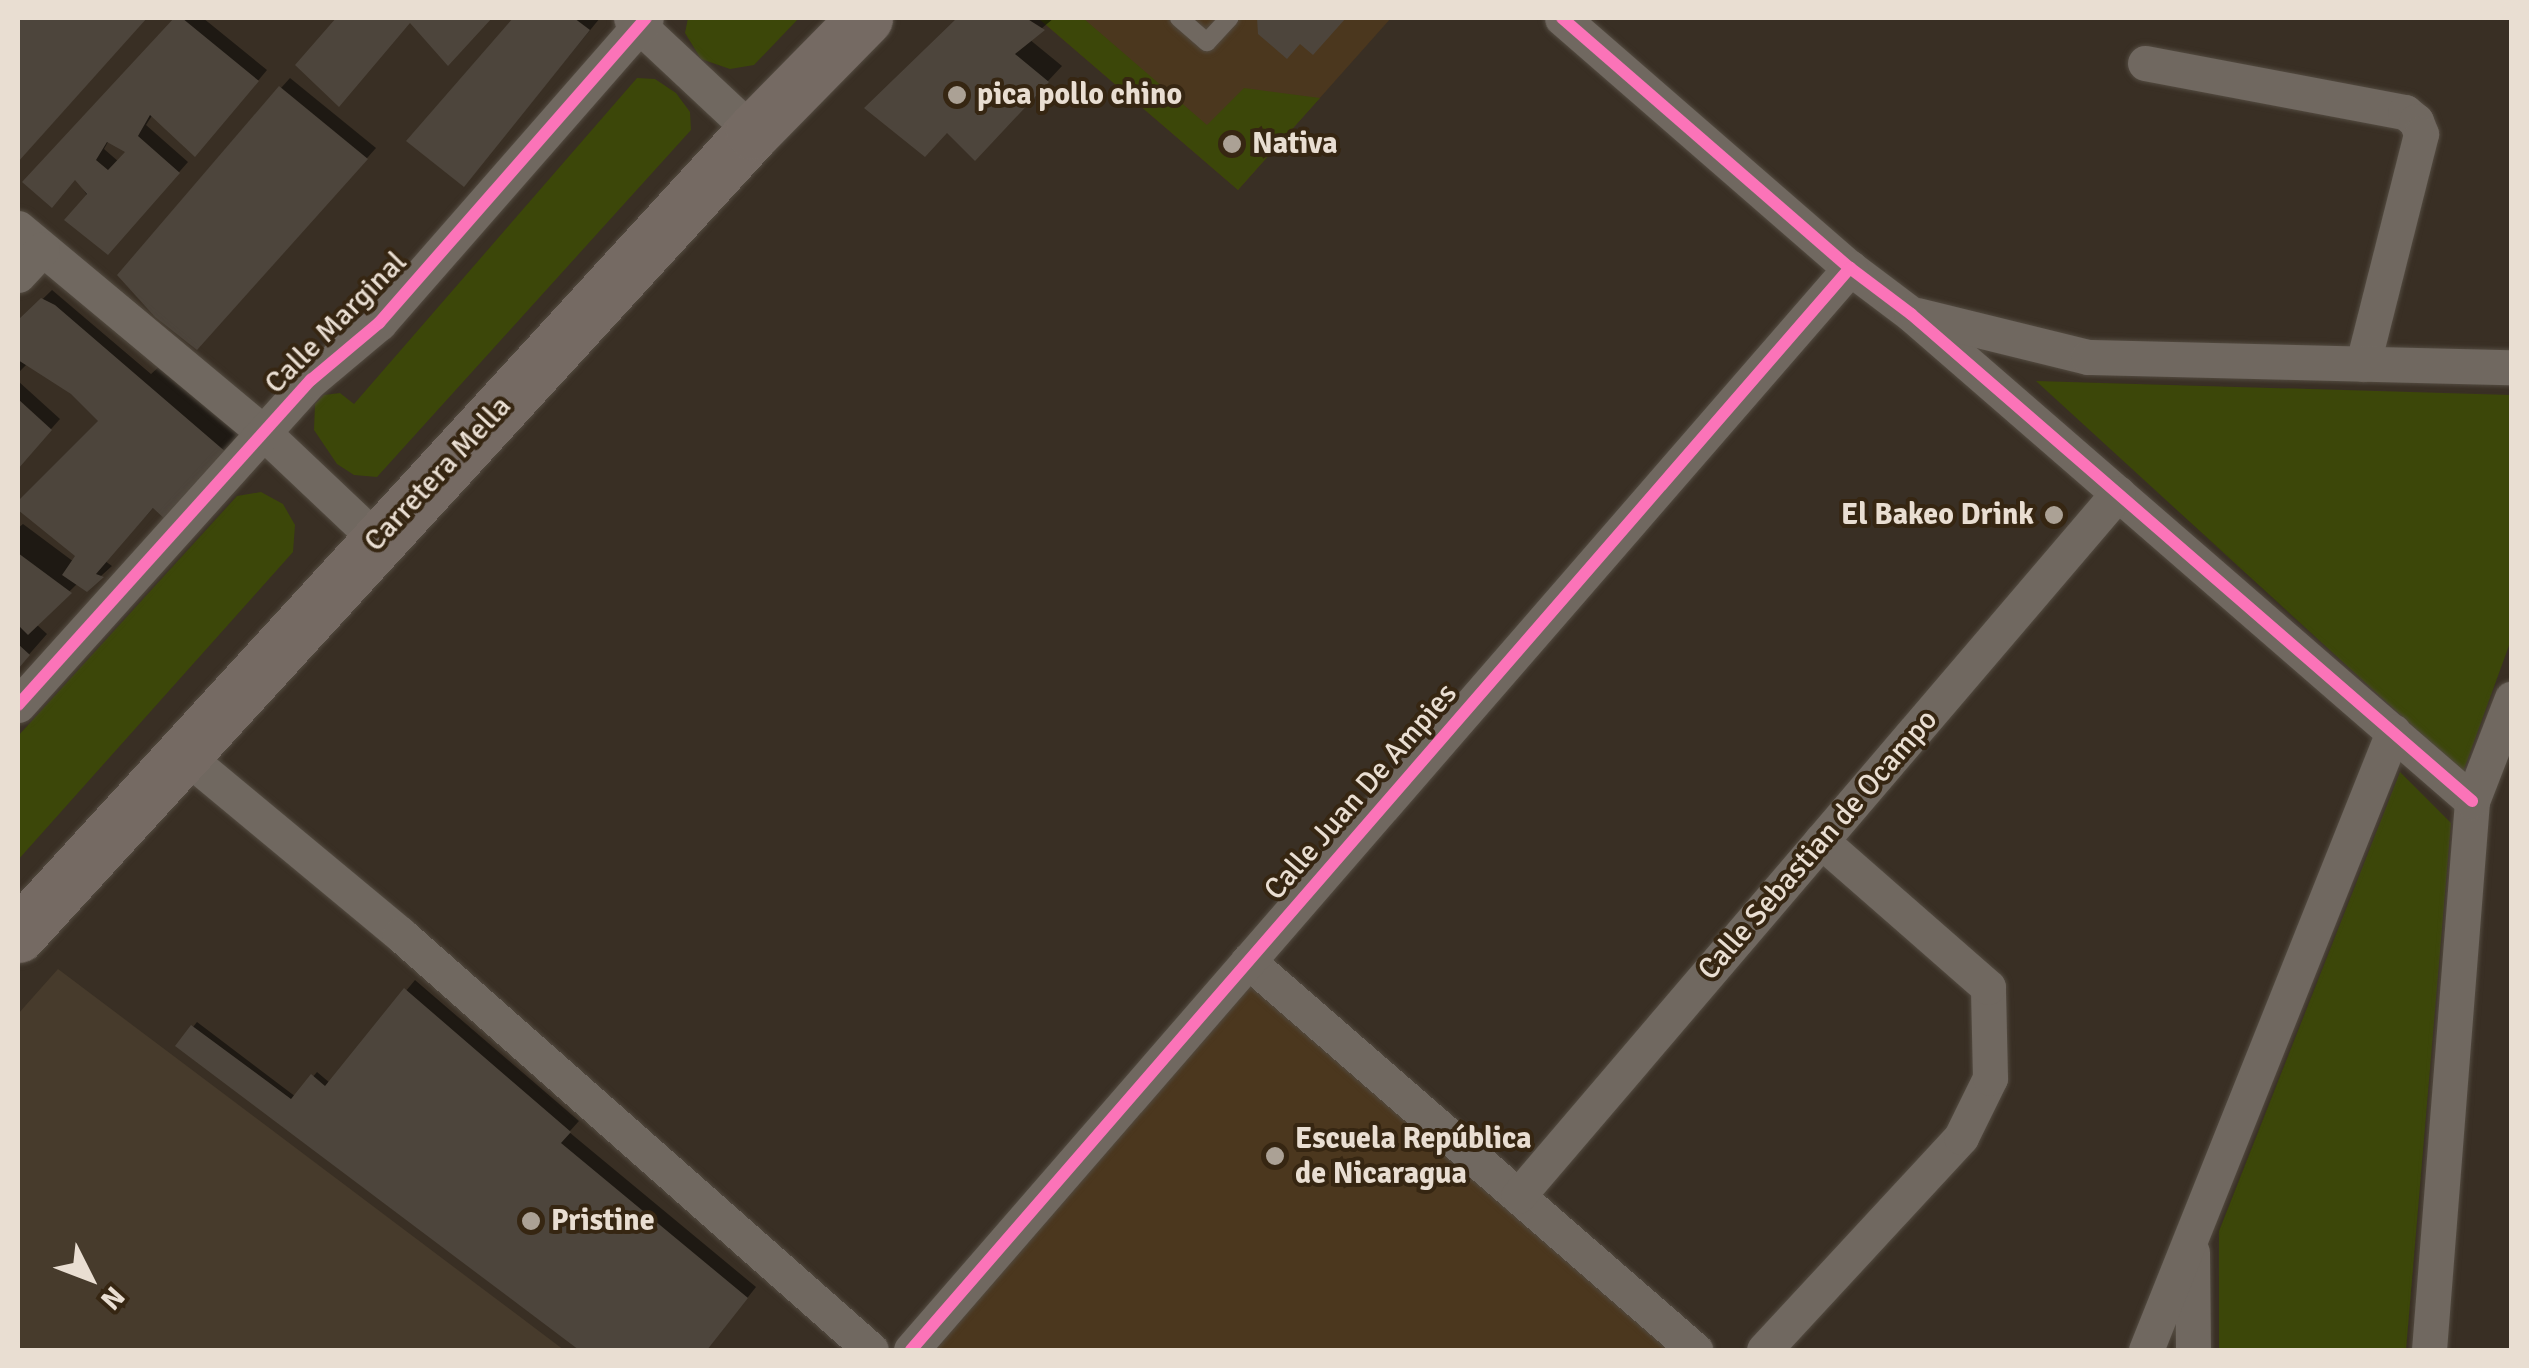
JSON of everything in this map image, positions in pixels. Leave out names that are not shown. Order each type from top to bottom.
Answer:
[{"type":"main road","name":"Carretera Mella","points":[[18,935],[753,132],[865,18]]},
{"type":"street","points":[[1562,18],[1850,268],[1911,314],[2472,801]]},
{"type":"street","points":[[639,20],[753,132]]},
{"type":"street","name":"Calle Marginal","points":[[18,705],[311,380],[379,323],[639,20]]},
{"type":"street","points":[[2145,63],[2406,112],[2416,121],[2420,134],[2362,364]]},
{"type":"street","points":[[26,250],[264,433],[378,540]]},
{"type":"street","name":"Calle Juan De Ampies","points":[[911,1350],[1850,268]]},
{"type":"street","points":[[1911,314],[2088,357],[2512,368]]},
{"type":"street","name":"Calle Sebastian de Ocampo","points":[[1518,1196],[2118,494]]},
{"type":"street","points":[[2428,1350],[2472,801],[2502,746],[2512,698]]},
{"type":"street","points":[[2146,1350],[2393,732]]},
{"type":"street","points":[[182,753],[400,934],[871,1350]]},
{"type":"street","points":[[1764,1350],[1960,1137],[1990,1078],[1988,988],[1821,841]]},
{"type":"street","points":[[1248,961],[1694,1350]]},
{"type":"street","points":[[2192,1236],[2194,1350]]},
{"type":"lane","points":[[1179,18],[1207,42],[1229,18]]},
{"type":"shaded area","name":"Nativa","points":[[1038,18],[1391,18],[1238,190]]},
{"type":"shaded area","name":"Escuela República de Nicaragua","points":[[1248,961],[1694,1350],[911,1350]]},
{"type":"shaded area","points":[[58,969],[564,1350],[18,1350],[18,1014]]},
{"type":"green space","points":[[688,18],[799,18],[754,65],[730,69],[701,59],[685,33]]},
{"type":"green space","points":[[1038,18],[1083,18],[1207,125],[1244,88],[1320,98],[1238,190]]},
{"type":"green space","points":[[637,78],[655,79],[676,93],[690,112],[691,130],[377,477],[354,475],[337,464],[314,430],[315,404],[324,395],[340,393],[354,404]]},
{"type":"green space","points":[[2036,381],[2511,395],[2511,640],[2463,772]]},
{"type":"green space","points":[[261,492],[283,504],[295,525],[293,552],[18,860],[18,736],[237,496]]},
{"type":"green space","points":[[2400,772],[2451,823],[2406,1350],[2219,1350],[2219,1231]]},
{"type":"building","points":[[18,18],[147,18],[18,162]]},
{"type":"building","points":[[174,18],[182,18],[259,81],[195,157],[150,115],[138,136],[180,173],[108,255],[64,220],[87,194],[75,180],[52,208],[22,182]],"holes":[[[107,142],[125,152],[108,170],[96,160]]]},
{"type":"building","points":[[336,18],[492,18],[448,66],[410,23],[339,107],[295,65]]},
{"type":"building","points":[[513,18],[574,18],[590,30],[464,187],[406,141]]},
{"type":"building","name":"pica pollo chino","points":[[957,18],[1026,18],[1045,30],[1015,54],[1049,82],[975,161],[947,133],[925,157],[864,108]]},
{"type":"building","points":[[1257,18],[1346,18],[1313,55],[1300,44],[1287,59],[1258,34]]},
{"type":"building","points":[[279,86],[368,159],[197,350],[155,317],[117,275]]},
{"type":"building","points":[[41,298],[55,305],[227,453],[169,523],[153,508],[96,574],[104,577],[87,592],[62,575],[75,556],[18,510],[18,501],[98,421],[71,394],[18,360],[18,320]]},
{"type":"building","points":[[18,399],[52,430],[18,469]]},
{"type":"building","points":[[18,553],[72,593],[28,635],[18,625]]},
{"type":"building","points":[[18,644],[30,655],[18,669]]},
{"type":"building","name":"Pristine","points":[[404,988],[571,1132],[561,1143],[748,1298],[707,1350],[579,1350],[175,1046],[191,1025],[291,1099],[311,1074],[325,1086]]},
{"type":"cycle path","points":[[18,705],[311,380],[379,323],[646,18]]},
{"type":"cycle path","points":[[1562,18],[1850,268],[1911,314],[2472,801]]},
{"type":"cycle path","points":[[911,1350],[1850,268]]},
{"type":"place","name":"pica pollo chino","points":[[957,95]]},
{"type":"place","name":"Nativa","points":[[1232,144]]},
{"type":"place","name":"El Bakeo Drink","points":[[2054,515]]},
{"type":"place","name":"Escuela República de Nicaragua","points":[[1275,1156]]},
{"type":"place","name":"Pristine","points":[[531,1221]]}]
